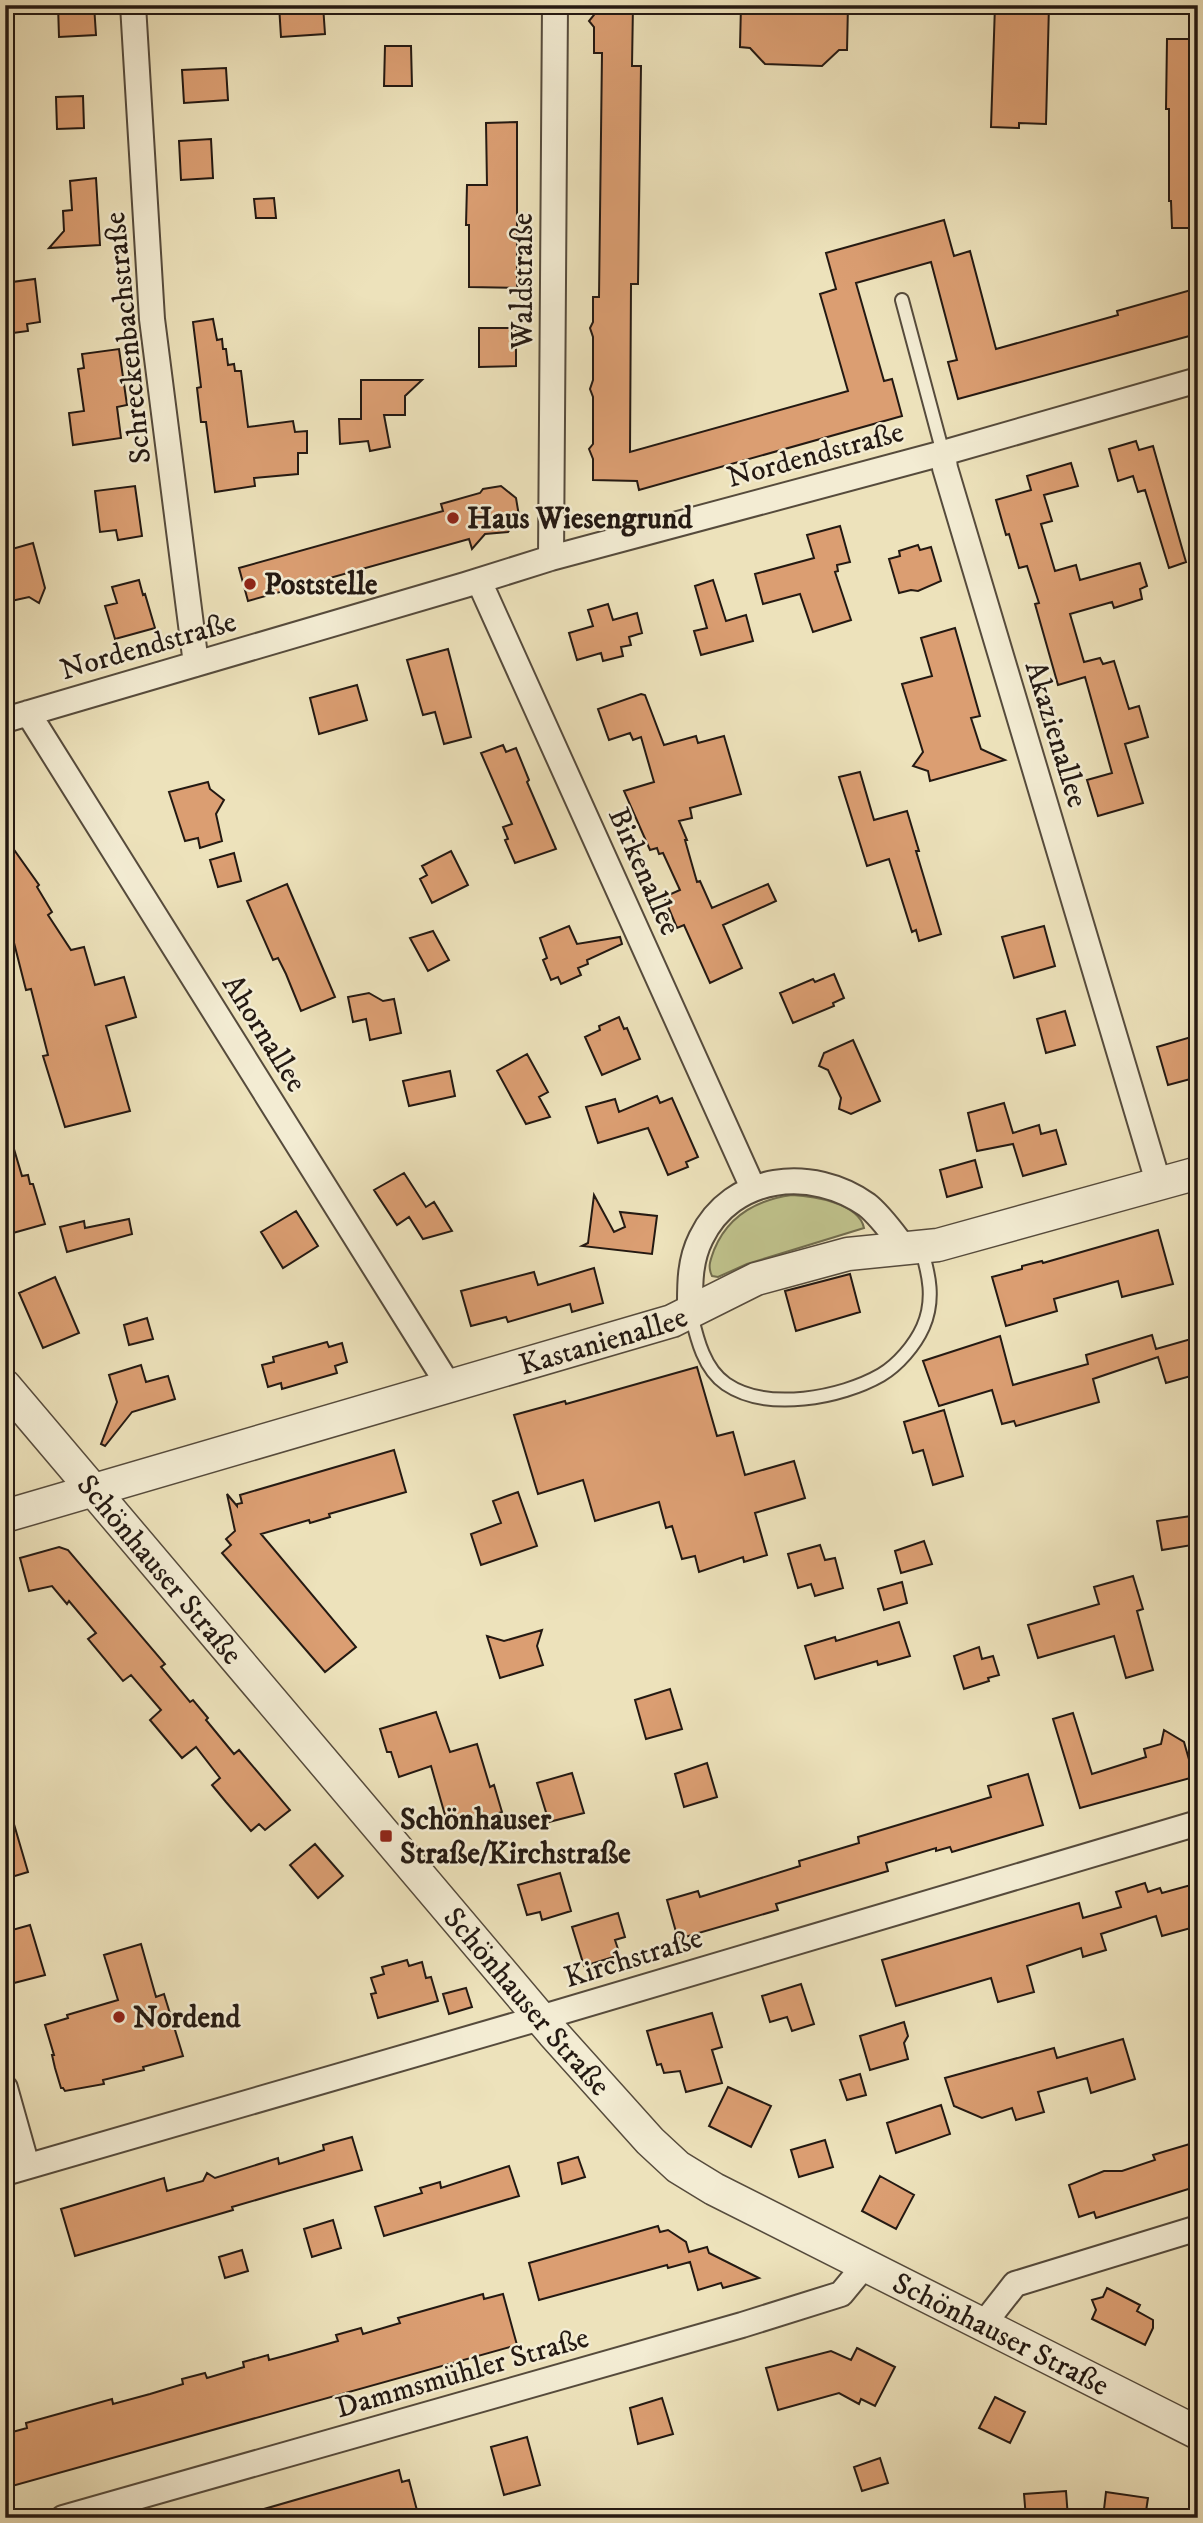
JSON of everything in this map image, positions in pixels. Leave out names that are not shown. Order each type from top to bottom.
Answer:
[{"type":"street","name":"Schreckenbachstraße","points":[[133,5],[152,319],[196,664]]},
{"type":"street","name":"Waldstraße","points":[[551,558],[555,5]]},
{"type":"street","name":"Nordendstraße","points":[[16,716],[551,558],[943,453],[1198,380]]},
{"type":"street","name":"Akazienallee","points":[[943,453],[945,468],[1159,1185]]},
{"type":"street","name":"Birkenallee","points":[[479,581],[753,1188]]},
{"type":"street","name":"Ahornallee","points":[[16,716],[449,1386]]},
{"type":"street","name":"Kastanienallee","points":[[5,1516],[672,1321],[756,1279],[848,1254],[913,1249],[1198,1173]]},
{"type":"street","points":[[690,1312],[689,1277],[699,1241],[709,1223],[724,1207],[753,1188],[776,1182],[805,1180],[841,1190],[869,1206],[913,1249]]},
{"type":"street","name":"Schönhauser Straße","points":[[5,1386],[540,2018],[650,2141],[678,2166],[714,2189],[982,2326],[1198,2432]]},
{"type":"street","name":"Kirchstraße","points":[[16,2169],[540,2018],[1198,1823]]},
{"type":"street","points":[[5,2088],[16,2169]]},
{"type":"street","points":[[982,2326],[1015,2284],[1198,2228]]},
{"type":"street","name":"Dammsmühler Straße","points":[[63,2518],[729,2329],[841,2294],[865,2265]]},
{"type":"lane","name":"Akazienallee","points":[[902,300],[943,453]]},
{"type":"lane","points":[[690,1312],[697,1339],[711,1370],[726,1384],[746,1394],[791,1399],[817,1398],[843,1391],[884,1373],[912,1345],[923,1327],[930,1289],[929,1274],[913,1249]]},
{"type":"green space","points":[[792,1195],[823,1199],[845,1207],[854,1212],[864,1228],[747,1264],[718,1277],[712,1276],[710,1266],[714,1250],[735,1219],[755,1206]]},
{"type":"building","points":[[58,5],[94,5],[96,35],[59,37]]},
{"type":"building","points":[[279,5],[323,5],[325,34],[281,37]]},
{"type":"building","points":[[594,5],[633,5],[632,66],[641,66],[638,284],[631,284],[630,452],[848,391],[820,294],[836,289],[826,253],[944,220],[954,256],[970,251],[996,349],[1118,315],[1117,311],[1198,288],[1198,330],[1192,332],[1193,335],[958,399],[948,362],[957,360],[931,262],[856,283],[884,381],[892,379],[902,416],[639,490],[637,481],[593,480],[593,459],[589,449],[593,444],[593,397],[590,389],[593,380],[593,337],[590,328],[593,322],[593,297],[599,297],[602,53],[594,53],[594,27],[589,21],[594,15]]},
{"type":"building","points":[[741,5],[848,5],[847,50],[839,50],[822,66],[765,64],[750,48],[740,47]]},
{"type":"building","points":[[995,5],[1049,5],[1046,124],[1019,123],[1019,128],[991,127]]},
{"type":"building","points":[[1167,39],[1198,39],[1198,228],[1172,228],[1169,201],[1169,109],[1166,109]]},
{"type":"building","points":[[385,46],[411,46],[412,86],[384,86]]},
{"type":"building","points":[[226,68],[228,100],[184,103],[182,70]]},
{"type":"building","points":[[83,96],[84,128],[57,129],[56,97]]},
{"type":"building","points":[[517,122],[517,288],[469,287],[467,185],[487,185],[486,123]]},
{"type":"building","points":[[211,139],[213,178],[181,180],[179,141]]},
{"type":"building","points":[[96,178],[100,245],[49,248],[64,231],[63,211],[72,210],[70,181]]},
{"type":"building","points":[[274,198],[276,218],[256,218],[254,199]]},
{"type":"building","points":[[35,279],[40,322],[27,324],[28,331],[5,334],[5,283]]},
{"type":"building","points":[[213,319],[217,340],[222,339],[223,349],[226,349],[228,365],[234,364],[235,371],[241,371],[248,427],[293,421],[295,432],[307,431],[307,453],[298,453],[298,474],[254,478],[255,486],[215,492],[206,422],[201,422],[197,388],[201,387],[193,322]]},
{"type":"building","points":[[479,328],[516,328],[516,366],[479,367]]},
{"type":"building","points":[[119,349],[127,405],[117,407],[121,438],[73,445],[69,413],[84,411],[78,369],[84,368],[82,354]]},
{"type":"building","points":[[361,380],[422,380],[405,396],[405,415],[384,415],[390,447],[370,451],[368,441],[340,444],[339,419],[361,419]]},
{"type":"building","points":[[1136,441],[1139,450],[1153,446],[1186,562],[1169,568],[1145,490],[1138,492],[1133,476],[1118,481],[1109,449]]},
{"type":"building","points":[[1071,463],[1078,486],[1044,495],[1052,521],[1041,524],[1055,571],[1076,565],[1080,580],[1140,563],[1147,586],[1140,589],[1142,599],[1114,608],[1112,602],[1070,614],[1084,662],[1100,658],[1103,664],[1114,661],[1129,709],[1139,706],[1148,737],[1125,744],[1143,803],[1098,816],[1087,780],[1112,773],[1085,677],[1058,685],[1035,604],[1039,603],[1027,566],[1019,568],[996,500],[1031,490],[1027,476]]},
{"type":"building","points":[[135,486],[142,536],[118,540],[116,530],[100,532],[95,491]]},
{"type":"building","points":[[501,486],[516,498],[519,516],[508,532],[485,534],[472,549],[469,539],[248,601],[239,568],[443,511],[441,504],[480,493],[483,489]]},
{"type":"building","points":[[840,526],[850,562],[837,565],[838,571],[835,572],[851,620],[813,632],[800,594],[763,604],[755,574],[814,558],[807,535]]},
{"type":"building","points":[[33,543],[45,588],[39,603],[29,597],[11,601],[5,578],[5,551]]},
{"type":"building","points":[[918,545],[920,550],[931,547],[941,581],[918,591],[899,593],[889,559],[900,556],[899,551]]},
{"type":"building","points":[[139,580],[155,628],[115,639],[105,606],[117,603],[112,587]]},
{"type":"building","points":[[713,580],[726,621],[746,615],[753,641],[701,655],[694,631],[707,628],[695,586]]},
{"type":"building","points":[[608,604],[613,620],[637,613],[642,633],[629,637],[631,645],[621,647],[623,656],[603,661],[601,653],[577,660],[569,633],[593,626],[588,610]]},
{"type":"building","points":[[955,628],[980,716],[971,718],[981,749],[1005,760],[930,781],[928,771],[913,766],[923,752],[902,684],[932,676],[921,638]]},
{"type":"building","points":[[448,649],[471,737],[444,744],[435,712],[423,715],[407,660]]},
{"type":"building","points":[[357,685],[367,720],[319,734],[310,698]]},
{"type":"building","points":[[641,694],[645,695],[664,745],[696,736],[698,743],[724,736],[741,794],[690,808],[692,818],[679,821],[687,840],[697,882],[700,881],[712,908],[768,884],[776,901],[723,925],[742,968],[710,983],[684,925],[677,928],[664,897],[680,890],[663,853],[659,854],[657,848],[650,850],[624,791],[654,782],[641,737],[633,740],[630,733],[609,740],[598,709]]},
{"type":"building","points":[[503,745],[506,752],[516,748],[529,780],[527,782],[556,849],[515,863],[505,840],[508,839],[503,827],[512,824],[481,753]]},
{"type":"building","points":[[860,772],[874,820],[907,811],[941,934],[919,941],[916,930],[912,932],[889,859],[867,866],[839,777]]},
{"type":"building","points":[[208,782],[210,789],[224,800],[216,814],[222,841],[200,848],[198,838],[185,841],[169,792]]},
{"type":"building","points":[[5,837],[39,885],[37,887],[52,912],[48,915],[71,950],[84,947],[95,985],[124,977],[136,1017],[106,1026],[130,1111],[65,1127],[43,1056],[48,1055],[31,989],[26,990],[12,935],[5,924]]},
{"type":"building","points":[[451,851],[468,885],[432,903],[420,879],[427,875],[422,866]]},
{"type":"building","points":[[234,853],[241,881],[218,887],[210,860]]},
{"type":"building","points":[[287,884],[335,997],[301,1011],[286,974],[278,958],[273,960],[247,901]]},
{"type":"building","points":[[569,926],[577,944],[620,937],[622,944],[587,960],[588,964],[578,968],[581,975],[561,984],[558,977],[551,980],[543,960],[547,958],[540,938]]},
{"type":"building","points":[[1044,926],[1055,966],[1014,978],[1002,937]]},
{"type":"building","points":[[433,931],[449,960],[428,971],[410,938]]},
{"type":"building","points":[[834,974],[844,998],[833,1003],[834,1006],[793,1023],[780,993],[813,979],[815,982]]},
{"type":"building","points":[[369,993],[383,1001],[394,999],[401,1033],[370,1040],[366,1019],[353,1022],[348,997]]},
{"type":"building","points":[[1065,1011],[1075,1045],[1046,1053],[1037,1019]]},
{"type":"building","points":[[619,1017],[624,1029],[627,1028],[640,1059],[602,1075],[585,1037],[600,1030],[599,1026]]},
{"type":"building","points":[[1198,1035],[1198,1077],[1168,1085],[1157,1047]]},
{"type":"building","points":[[853,1040],[880,1101],[851,1114],[839,1109],[841,1098],[828,1070],[819,1066],[824,1053]]},
{"type":"building","points":[[527,1054],[548,1092],[539,1097],[550,1117],[526,1124],[497,1071]]},
{"type":"building","points":[[450,1071],[455,1096],[409,1106],[403,1081]]},
{"type":"building","points":[[657,1096],[660,1103],[672,1098],[698,1157],[686,1162],[688,1167],[668,1175],[648,1128],[598,1143],[586,1107],[615,1099],[619,1112]]},
{"type":"building","points":[[1004,1103],[1013,1133],[1039,1125],[1041,1134],[1056,1130],[1066,1164],[1023,1176],[1013,1144],[977,1151],[968,1113]]},
{"type":"building","points":[[11,1139],[22,1176],[28,1175],[30,1184],[33,1184],[45,1224],[13,1233],[5,1205],[5,1140]]},
{"type":"building","points":[[975,1160],[982,1187],[947,1197],[940,1170]]},
{"type":"building","points":[[404,1173],[426,1207],[434,1202],[452,1231],[423,1239],[409,1217],[397,1225],[374,1190]]},
{"type":"building","points":[[594,1195],[614,1232],[625,1227],[620,1212],[657,1216],[652,1254],[582,1246],[588,1243]]},
{"type":"building","points":[[296,1211],[318,1246],[283,1268],[261,1232]]},
{"type":"building","points":[[129,1219],[132,1234],[67,1252],[60,1227],[84,1221],[85,1228]]},
{"type":"building","points":[[1158,1230],[1173,1284],[1122,1297],[1118,1281],[1054,1299],[1057,1311],[1006,1326],[992,1277],[1022,1269],[1022,1266],[1042,1261],[1043,1263]]},
{"type":"building","points":[[594,1268],[603,1303],[572,1312],[570,1304],[508,1322],[506,1317],[471,1326],[461,1291],[534,1272],[538,1285]]},
{"type":"building","points":[[850,1274],[860,1312],[796,1331],[785,1291]]},
{"type":"building","points":[[55,1277],[79,1333],[43,1348],[19,1293]]},
{"type":"building","points":[[147,1318],[153,1339],[129,1345],[124,1325]]},
{"type":"building","points":[[1152,1335],[1156,1349],[1198,1337],[1198,1374],[1166,1383],[1158,1357],[1093,1379],[1099,1402],[1016,1426],[1014,1421],[1002,1424],[992,1390],[939,1406],[923,1361],[1000,1336],[1013,1385],[1088,1364],[1086,1355]]},
{"type":"building","points":[[327,1342],[329,1347],[342,1343],[347,1362],[335,1366],[337,1373],[282,1389],[281,1383],[268,1387],[262,1365],[274,1362],[273,1357]]},
{"type":"building","points":[[141,1365],[146,1382],[168,1376],[175,1399],[132,1412],[105,1446],[101,1444],[117,1402],[109,1375]]},
{"type":"building","points":[[697,1367],[717,1436],[733,1432],[745,1475],[794,1461],[805,1498],[755,1513],[767,1555],[744,1562],[743,1557],[699,1572],[695,1556],[682,1559],[672,1526],[666,1528],[659,1502],[595,1521],[583,1480],[538,1494],[514,1415],[565,1401],[566,1404]]},
{"type":"building","points":[[944,1410],[963,1476],[933,1485],[923,1450],[913,1453],[904,1422]]},
{"type":"building","points":[[394,1450],[406,1492],[329,1514],[330,1517],[310,1523],[309,1520],[261,1534],[356,1647],[325,1672],[222,1553],[231,1545],[226,1539],[235,1531],[227,1494],[237,1506],[242,1503],[240,1495]]},
{"type":"building","points":[[518,1492],[537,1546],[481,1565],[471,1534],[501,1523],[493,1501]]},
{"type":"building","points":[[1198,1515],[1198,1544],[1162,1550],[1157,1521]]},
{"type":"building","points":[[924,1541],[932,1564],[901,1573],[895,1551]]},
{"type":"building","points":[[820,1545],[825,1560],[835,1558],[843,1588],[815,1596],[811,1584],[798,1588],[788,1554]]},
{"type":"building","points":[[59,1547],[68,1550],[165,1664],[161,1667],[190,1702],[193,1700],[234,1754],[239,1750],[290,1810],[265,1830],[259,1824],[251,1831],[212,1785],[220,1778],[196,1747],[182,1758],[150,1720],[161,1710],[131,1675],[123,1681],[88,1639],[96,1633],[69,1601],[67,1604],[52,1586],[29,1591],[20,1558]]},
{"type":"building","points":[[1133,1576],[1143,1609],[1137,1611],[1153,1670],[1126,1678],[1114,1636],[1038,1658],[1028,1625],[1099,1604],[1094,1587]]},
{"type":"building","points":[[902,1582],[907,1603],[884,1610],[878,1589]]},
{"type":"building","points":[[899,1622],[910,1656],[878,1665],[877,1661],[815,1679],[805,1646],[835,1637],[836,1641]]},
{"type":"building","points":[[542,1630],[537,1646],[543,1665],[500,1678],[487,1636],[504,1641]]},
{"type":"building","points":[[979,1647],[982,1659],[993,1656],[999,1675],[964,1689],[954,1656]]},
{"type":"building","points":[[670,1689],[682,1729],[646,1739],[635,1700]]},
{"type":"building","points":[[436,1712],[450,1752],[477,1744],[490,1787],[494,1785],[502,1812],[449,1829],[431,1766],[399,1777],[380,1729]]},
{"type":"building","points":[[1073,1713],[1092,1774],[1146,1757],[1144,1749],[1161,1744],[1164,1730],[1184,1742],[1194,1777],[1080,1808],[1053,1719]]},
{"type":"building","points":[[707,1763],[717,1797],[684,1807],[675,1774]]},
{"type":"building","points":[[572,1773],[584,1813],[549,1822],[537,1783]]},
{"type":"building","points":[[1028,1774],[1043,1825],[952,1852],[950,1847],[936,1851],[936,1848],[886,1863],[888,1871],[776,1904],[778,1910],[678,1939],[667,1900],[698,1891],[700,1897],[800,1866],[799,1861],[859,1843],[858,1837],[991,1797],[988,1786]]},
{"type":"building","points":[[5,1814],[11,1814],[28,1872],[5,1879]]},
{"type":"building","points":[[315,1844],[343,1876],[318,1898],[290,1865]]},
{"type":"building","points":[[560,1873],[571,1911],[542,1920],[540,1912],[527,1915],[518,1885]]},
{"type":"building","points":[[1145,1883],[1148,1892],[1160,1888],[1162,1893],[1198,1883],[1198,1926],[1162,1936],[1156,1916],[1101,1934],[1106,1950],[1083,1957],[1081,1948],[1027,1966],[1034,1992],[998,2002],[991,1978],[896,2006],[882,1960],[1079,1903],[1083,1918],[1121,1907],[1116,1892]]},
{"type":"building","points":[[618,1913],[625,1937],[615,1940],[620,1955],[584,1966],[572,1927]]},
{"type":"building","points":[[30,1925],[45,1975],[14,1983],[5,1953],[5,1932]]},
{"type":"building","name":"Nordend","points":[[141,1944],[156,1997],[164,1994],[183,2056],[143,2067],[144,2070],[103,2080],[104,2084],[65,2091],[61,2088],[45,2025],[68,2018],[67,2015],[118,2000],[104,1955]]},
{"type":"building","points":[[407,1960],[409,1966],[422,1962],[426,1978],[431,1977],[438,2001],[378,2018],[371,1994],[376,1993],[371,1978],[384,1974],[382,1967]]},
{"type":"building","points":[[801,1984],[814,2024],[792,2031],[787,2017],[770,2022],[762,1996]]},
{"type":"building","points":[[466,1988],[472,2007],[449,2014],[443,1994]]},
{"type":"building","points":[[712,2013],[722,2047],[712,2050],[722,2083],[686,2092],[680,2071],[664,2073],[661,2064],[657,2065],[647,2031]]},
{"type":"building","points":[[904,2022],[908,2036],[904,2043],[908,2059],[870,2070],[860,2036]]},
{"type":"building","points":[[1123,2039],[1135,2079],[1091,2093],[1087,2078],[1038,2092],[1044,2112],[1016,2120],[1012,2108],[982,2118],[954,2106],[945,2078],[1054,2048],[1057,2058]]},
{"type":"building","points":[[860,2074],[866,2095],[847,2100],[840,2080]]},
{"type":"building","points":[[728,2087],[771,2106],[751,2147],[709,2126]]},
{"type":"building","points":[[941,2105],[950,2134],[896,2153],[887,2123]]},
{"type":"building","points":[[352,2137],[362,2170],[75,2256],[61,2209],[164,2178],[167,2191],[203,2181],[207,2173],[215,2178],[278,2158],[279,2164],[324,2150],[323,2145]]},
{"type":"building","points":[[825,2140],[833,2167],[799,2177],[791,2150]]},
{"type":"building","points":[[1193,2143],[1198,2159],[1198,2186],[1096,2218],[1094,2212],[1079,2217],[1069,2185],[1104,2171],[1122,2171],[1155,2160],[1153,2155]]},
{"type":"building","points":[[578,2157],[585,2177],[562,2184],[558,2163]]},
{"type":"building","points":[[509,2166],[519,2196],[384,2236],[375,2207],[422,2193],[420,2188],[440,2182],[441,2188]]},
{"type":"building","points":[[880,2176],[914,2195],[896,2229],[862,2211]]},
{"type":"building","points":[[333,2220],[341,2248],[312,2257],[304,2229]]},
{"type":"building","points":[[658,2226],[660,2232],[668,2230],[686,2242],[689,2252],[707,2247],[709,2253],[759,2278],[723,2288],[721,2283],[698,2290],[690,2262],[668,2268],[667,2265],[539,2300],[529,2263]]},
{"type":"building","points":[[242,2250],[248,2271],[225,2278],[219,2257]]},
{"type":"building","points":[[1107,2288],[1140,2305],[1137,2311],[1153,2320],[1153,2328],[1145,2345],[1092,2319],[1096,2310],[1092,2300],[1103,2297]]},
{"type":"building","points":[[483,2294],[484,2299],[503,2294],[517,2345],[5,2488],[5,2434],[27,2428],[26,2423],[112,2399],[113,2404],[150,2394],[183,2384],[182,2379],[205,2373],[207,2378],[244,2367],[243,2362],[268,2355],[269,2360],[338,2341],[336,2335],[361,2328],[363,2334],[400,2323],[398,2318]]},
{"type":"building","points":[[857,2348],[895,2367],[875,2406],[861,2399],[859,2404],[839,2393],[778,2410],[766,2368],[831,2351],[851,2360]]},
{"type":"building","points":[[995,2397],[1025,2412],[1010,2443],[979,2428]]},
{"type":"building","points":[[662,2398],[673,2434],[638,2444],[630,2408]]},
{"type":"building","points":[[527,2437],[540,2485],[504,2495],[491,2447]]},
{"type":"building","points":[[880,2458],[888,2483],[862,2491],[854,2467]]},
{"type":"building","points":[[399,2470],[402,2482],[409,2480],[419,2518],[251,2518],[250,2513]]},
{"type":"building","points":[[1066,2491],[1068,2518],[1026,2518],[1024,2494]]},
{"type":"building","points":[[1106,2492],[1148,2498],[1145,2518],[1103,2518]]},
{"type":"place","name":"Haus Wiesengrund","points":[[453,518]]},
{"type":"place","name":"Poststelle","points":[[250,584]]},
{"type":"place","name":"Schönhauser Straße/Kirchstraße","points":[[386,1836]]},
{"type":"place","name":"Nordend","points":[[119,2017]]}]
